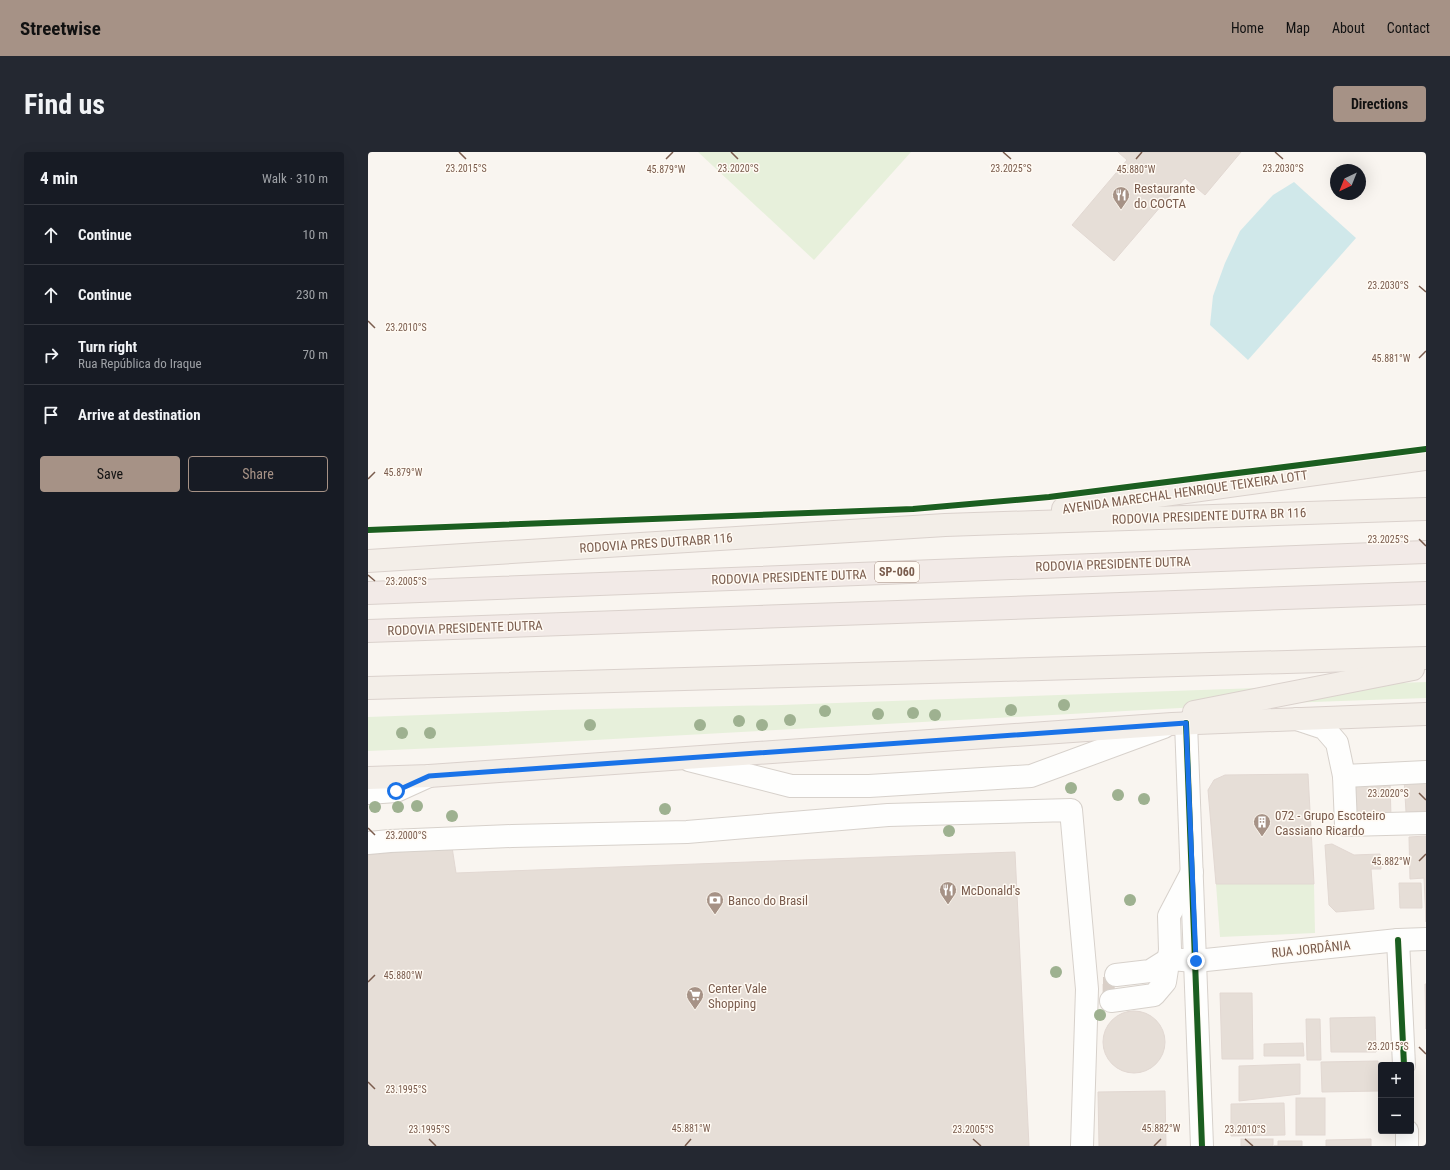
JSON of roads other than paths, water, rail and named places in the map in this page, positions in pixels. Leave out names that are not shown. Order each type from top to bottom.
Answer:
[{"type":"highway","name":"RODOVIA PRESIDENTE DUTRA","points":[[368,592],[1426,552]]},
{"type":"highway","name":"RODOVIA PRESIDENTE DUTRA","points":[[368,631],[1426,593]]},
{"type":"main road","name":"AVENIDA MARECHAL HENRIQUE TEIXEIRA LOTT","points":[[945,525],[1426,459]]},
{"type":"main road","name":"RODOVIA PRESIDENTE DUTRA BR 116","points":[[945,525],[1426,509]]},
{"type":"main road","name":"RODOVIA PRES DUTRABR 116","points":[[368,561],[945,525]]},
{"type":"main road","points":[[368,688],[1426,658]]},
{"type":"main road","points":[[1110,728],[1426,667]]},
{"type":"main road","points":[[368,778],[429,776],[1110,728],[1297,718],[1426,714]]},
{"type":"street","points":[[1297,718],[1324,728],[1337,743],[1344,776],[1346,824],[1426,822]]},
{"type":"street","points":[[684,758],[791,786],[869,786],[1031,776],[1179,724],[1192,872],[1202,1146]]},
{"type":"street","points":[[1344,776],[1426,772]]},
{"type":"street","points":[[368,793],[396,791],[429,776]]},
{"type":"street","points":[[368,843],[512,836],[686,832],[888,815],[1071,810],[1101,989],[1082,1146]]},
{"type":"street","points":[[368,831],[390,841]]},
{"type":"street","points":[[1101,989],[1150,983],[1159,977],[1169,959],[1169,916],[1192,872]]},
{"type":"street","name":"RUA JORDÂNIA","points":[[1169,959],[1196,961],[1398,940],[1426,939]]},
{"type":"street","points":[[1398,940],[1404,1062]]},
{"type":"street","points":[[1406,1134],[1407,1146]]},
{"type":"water","points":[[1294,182],[1356,238],[1248,360],[1210,325],[1213,296],[1225,263],[1240,231],[1273,195]]},
{"type":"tunnel","points":[[1103,988],[1114,988]]},
{"type":"place","name":"Restaurante do COCTA","points":[[1121,210]]},
{"type":"place","name":"072 - Grupo Escoteiro Cassiano Ricardo","points":[[1262,837]]},
{"type":"place","name":"McDonald's","points":[[948,905]]},
{"type":"place","name":"Banco do Brasil","points":[[715,915]]},
{"type":"place","name":"Center Vale Shopping","points":[[695,1010]]}]
